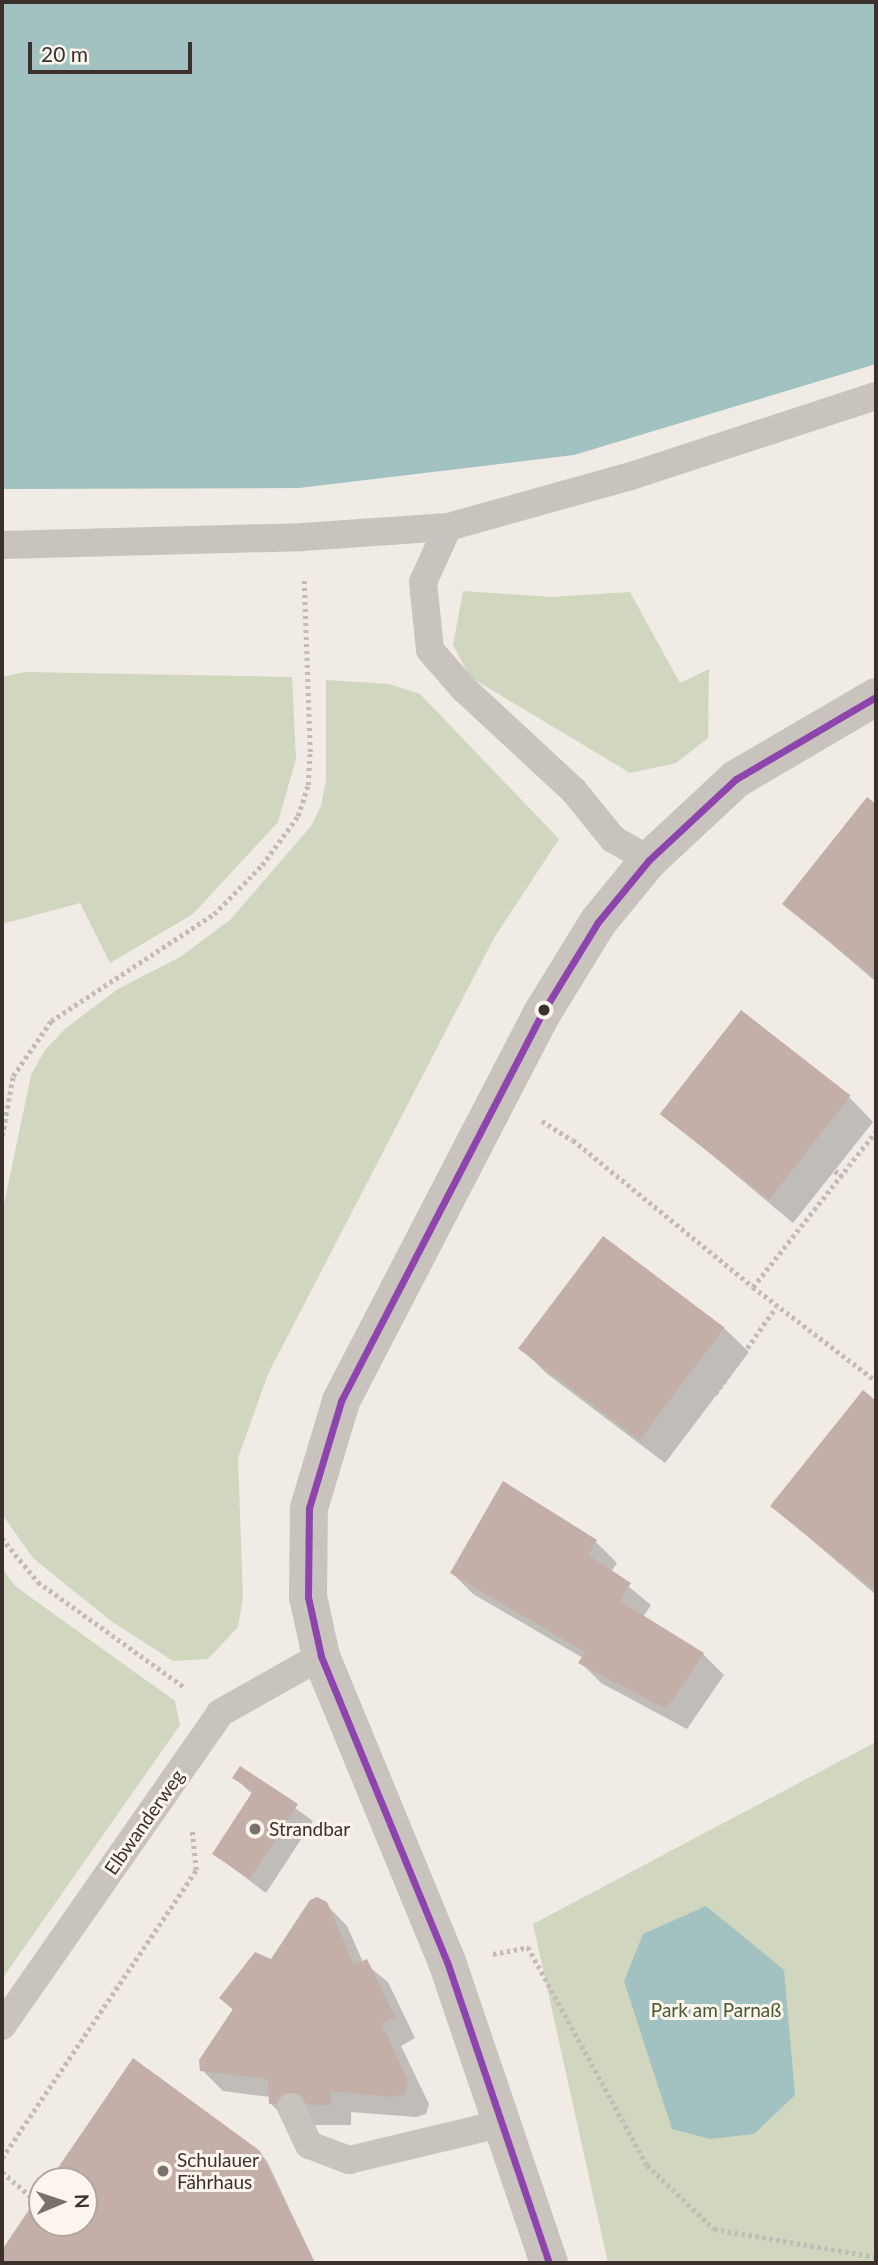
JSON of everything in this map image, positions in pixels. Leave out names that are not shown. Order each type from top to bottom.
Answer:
[{"type":"street","points":[[549,2263],[504,2123],[447,1962],[321,1656],[308,1597],[309,1508],[341,1401],[500,1095],[598,922],[649,860],[736,779],[876,697]]},
{"type":"lane","points":[[2,545],[302,537],[448,527],[631,477],[876,396]]},
{"type":"lane","points":[[448,527],[423,582],[430,650],[464,689],[574,791],[613,839],[649,860]]},
{"type":"lane","name":"Elbwanderweg","points":[[2,2026],[220,1713],[321,1656]]},
{"type":"lane","points":[[290,2107],[309,2145],[349,2160],[504,2123]]},
{"type":"path","points":[[2,1136],[13,1076],[51,1021],[214,914],[262,864],[298,816],[308,785],[310,752],[302,537]]},
{"type":"path","points":[[500,1095],[573,1140],[776,1307],[876,1381]]},
{"type":"path","points":[[753,1287],[876,1131]]},
{"type":"path","points":[[807,1150],[842,1176]]},
{"type":"path","points":[[687,1378],[715,1394],[776,1307]]},
{"type":"path","points":[[2,1538],[38,1582],[220,1713]]},
{"type":"path","points":[[2,2158],[196,1870],[185,1763]]},
{"type":"path","points":[[447,1962],[528,1948],[647,2165],[714,2229],[876,2257]]},
{"type":"path","points":[[2,2172],[28,2194]]},
{"type":"green space","points":[[463,591],[551,597],[630,592],[680,683],[709,669],[708,738],[676,763],[630,773],[470,677],[453,645]]},
{"type":"green space","points":[[25,672],[292,677],[296,759],[278,822],[193,914],[110,963],[80,903],[2,924],[2,677]]},
{"type":"green space","points":[[326,680],[389,684],[420,694],[559,839],[494,938],[268,1374],[238,1458],[243,1598],[238,1627],[208,1659],[173,1661],[111,1621],[33,1558],[2,1514],[2,1214],[31,1075],[45,1050],[66,1028],[118,989],[180,957],[230,920],[311,826],[321,806],[326,780]]},
{"type":"green space","points":[[2,1568],[15,1586],[175,1701],[180,1725],[2,1979]]},
{"type":"green space","name":"Park am Parnaß","points":[[876,1742],[876,2263],[608,2263],[533,1924]]},
{"type":"water","points":[[2,2],[876,2],[876,364],[574,455],[299,488],[2,489]]},
{"type":"water","points":[[706,1906],[784,1970],[795,2095],[754,2134],[710,2139],[672,2129],[624,1981],[643,1934]]},
{"type":"building","points":[[867,797],[876,804],[876,979],[782,904]]},
{"type":"building","points":[[741,1010],[851,1096],[769,1200],[660,1114]]},
{"type":"building","points":[[603,1236],[724,1327],[640,1440],[518,1349]]},
{"type":"building","points":[[863,1390],[876,1401],[876,1591],[770,1506]]},
{"type":"building","points":[[503,1481],[597,1540],[588,1555],[631,1583],[620,1601],[704,1653],[666,1709],[578,1663],[585,1652],[450,1573]]},
{"type":"building","name":"Strandbar","points":[[240,1766],[298,1804],[250,1879],[212,1854],[253,1791],[232,1778]]},
{"type":"building","points":[[317,1897],[327,1902],[354,1965],[367,1959],[395,2017],[382,2024],[408,2081],[405,2093],[394,2097],[330,2091],[331,2105],[269,2104],[268,2079],[200,2071],[199,2060],[233,2009],[219,1998],[255,1952],[271,1959],[310,1900]]},
{"type":"building","name":"Schulauer Fährhaus","points":[[133,2058],[260,2151],[315,2263],[2,2263],[2,2250],[28,2211],[28,2237],[98,2237],[98,2167],[59,2167]]},
{"type":"transit line","points":[[549,2263],[447,1962],[321,1656],[308,1597],[309,1508],[341,1401],[541,1015],[598,922],[649,860],[736,779],[876,697]]},
{"type":"place","name":"Strandbar","points":[[255,1829]]},
{"type":"place","name":"Schulauer Fährhaus","points":[[163,2171]]}]
